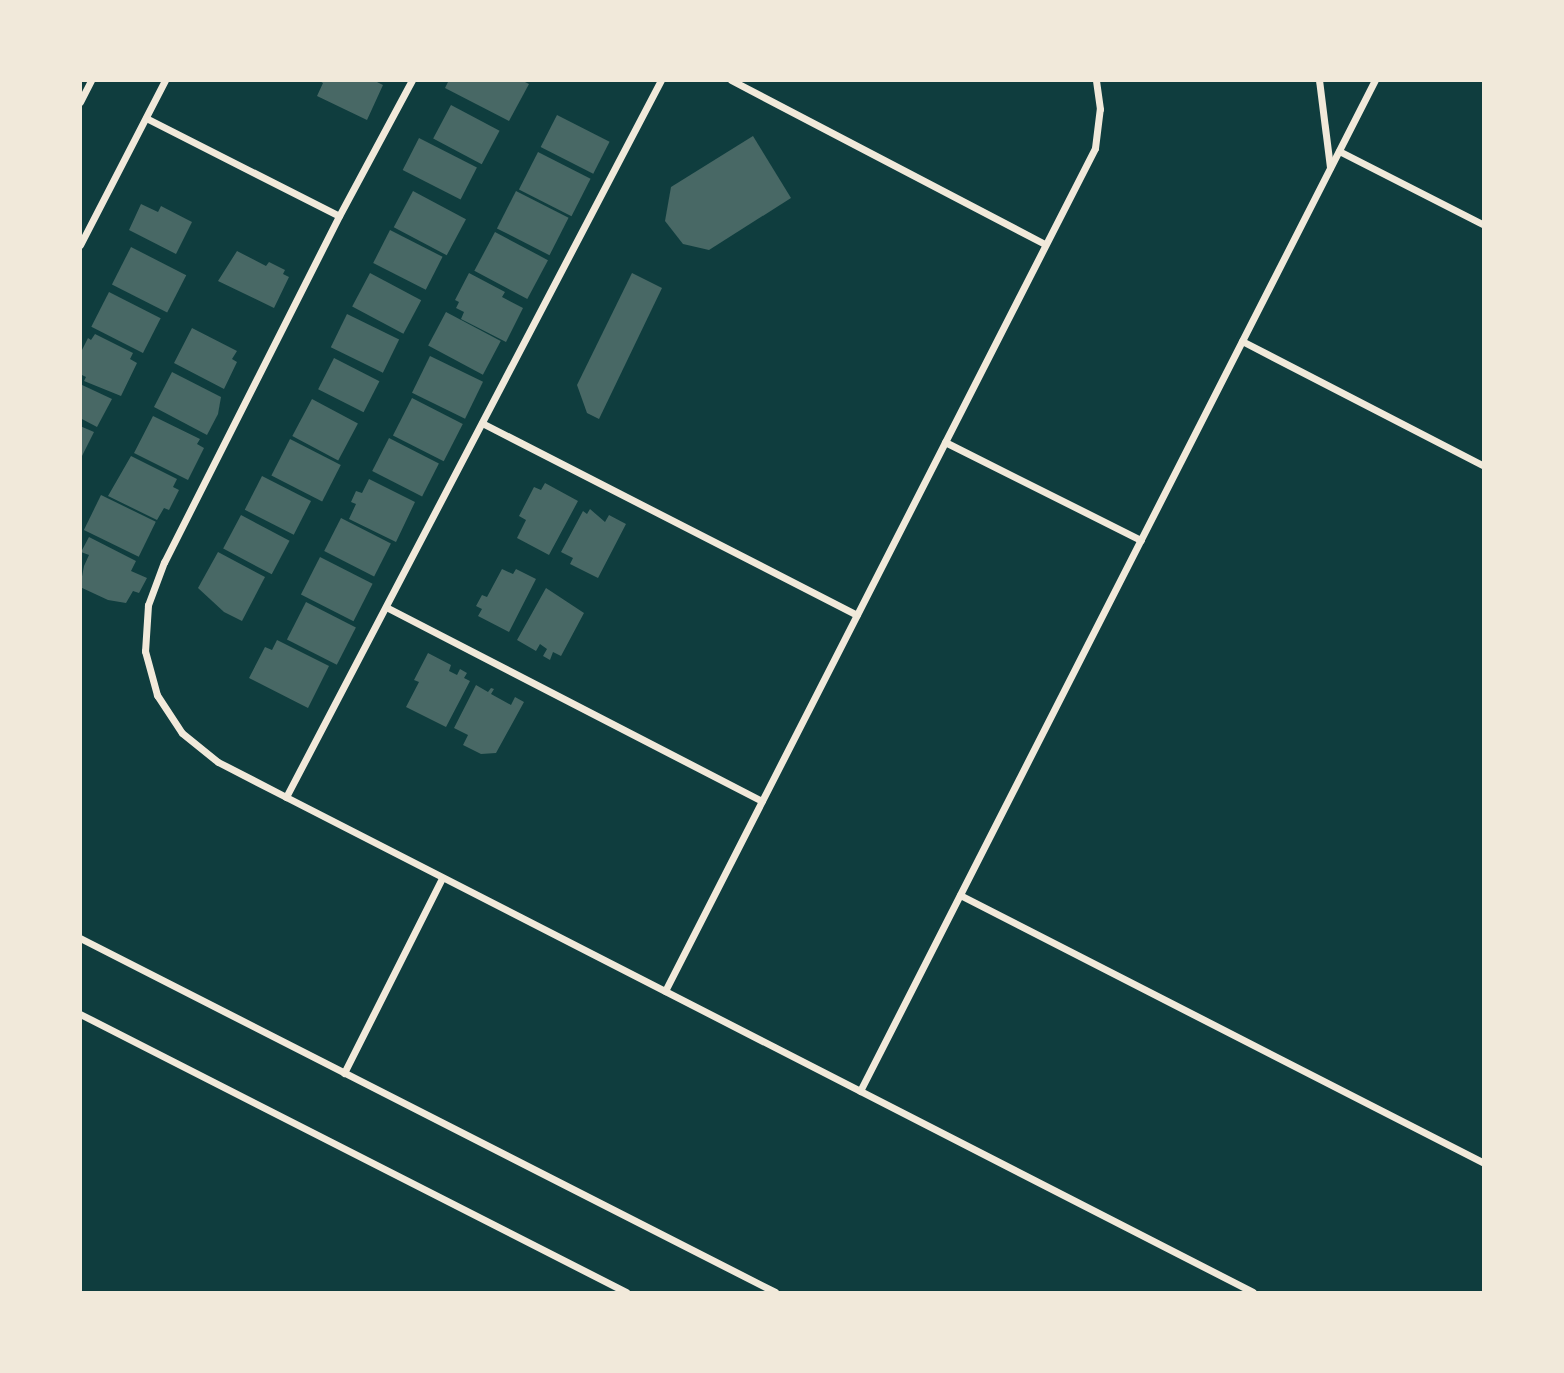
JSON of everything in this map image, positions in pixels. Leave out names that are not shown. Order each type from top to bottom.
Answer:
[{"type":"street","points":[[80,102],[91,80]]},
{"type":"street","points":[[80,245],[165,80]]},
{"type":"street","points":[[412,80],[339,216],[164,562],[148,605],[145,651],[157,695],[182,733],[218,762],[1253,1293]]},
{"type":"street","points":[[286,797],[662,80]]},
{"type":"street","points":[[731,80],[1045,244]]},
{"type":"street","points":[[665,991],[1095,148],[1100,109],[1096,80]]},
{"type":"street","points":[[1319,80],[1331,167]]},
{"type":"street","points":[[860,1091],[1375,80]]},
{"type":"street","points":[[146,118],[339,216]]},
{"type":"street","points":[[1339,151],[1483,225]]},
{"type":"street","points":[[1242,341],[1483,467]]},
{"type":"street","points":[[482,422],[857,615]]},
{"type":"street","points":[[945,442],[1141,540]]},
{"type":"street","points":[[386,607],[762,801]]},
{"type":"street","points":[[344,1073],[442,878]]},
{"type":"street","points":[[960,895],[1483,1163]]},
{"type":"street","points":[[80,938],[775,1293]]},
{"type":"street","points":[[80,1014],[626,1293]]},
{"type":"building","points":[[318,80],[373,80],[383,85],[367,120],[317,96],[323,83]]},
{"type":"building","points":[[449,80],[521,80],[529,84],[509,121],[445,88]]},
{"type":"building","points":[[451,105],[500,131],[482,164],[433,139]]},
{"type":"building","points":[[557,115],[610,142],[593,174],[541,147]]},
{"type":"building","points":[[753,136],[791,198],[709,250],[683,244],[665,221],[671,187]]},
{"type":"building","points":[[419,138],[477,168],[461,200],[403,170]]},
{"type":"building","points":[[538,152],[591,179],[572,216],[519,189]]},
{"type":"building","points":[[413,191],[466,219],[447,255],[394,227]]},
{"type":"building","points":[[516,191],[569,218],[550,255],[497,228]]},
{"type":"building","points":[[141,204],[158,212],[161,206],[192,222],[176,254],[129,230]]},
{"type":"building","points":[[390,230],[443,257],[426,290],[373,263]]},
{"type":"building","points":[[495,232],[548,260],[527,299],[474,271]]},
{"type":"building","points":[[131,247],[186,275],[167,313],[112,284]]},
{"type":"building","points":[[237,251],[266,266],[269,262],[285,270],[283,274],[289,277],[274,308],[218,281]]},
{"type":"building","points":[[370,273],[421,300],[403,334],[352,307]]},
{"type":"building","points":[[469,273],[505,292],[502,297],[523,308],[506,342],[461,319],[464,312],[456,308],[459,302],[455,300]]},
{"type":"building","points":[[632,273],[662,288],[599,419],[587,413],[577,385]]},
{"type":"building","points":[[109,292],[161,318],[143,353],[91,327]]},
{"type":"building","points":[[446,312],[501,341],[483,375],[428,346]]},
{"type":"building","points":[[347,314],[399,339],[383,373],[331,347]]},
{"type":"building","points":[[192,328],[237,351],[232,359],[237,362],[224,389],[174,363]]},
{"type":"building","points":[[95,334],[133,353],[130,359],[137,363],[121,396],[84,381],[86,377],[80,374],[80,354],[88,338],[91,340]]},
{"type":"building","points":[[430,356],[483,382],[465,419],[412,393]]},
{"type":"building","points":[[334,358],[379,381],[364,412],[318,389]]},
{"type":"building","points":[[172,372],[221,397],[218,414],[207,435],[154,407]]},
{"type":"building","points":[[80,384],[112,399],[97,427],[80,418]]},
{"type":"building","points":[[412,398],[463,424],[444,461],[393,435]]},
{"type":"building","points":[[312,399],[358,423],[338,460],[292,436]]},
{"type":"building","points":[[153,416],[200,439],[197,444],[204,448],[188,480],[134,453]]},
{"type":"building","points":[[80,426],[94,432],[80,460]]},
{"type":"building","points":[[389,438],[439,463],[422,496],[372,471]]},
{"type":"building","points":[[290,439],[341,465],[322,501],[271,476]]},
{"type":"building","points":[[131,456],[177,479],[173,487],[179,490],[169,510],[164,508],[157,520],[108,496]]},
{"type":"building","points":[[262,476],[311,501],[294,535],[245,510]]},
{"type":"building","points":[[369,479],[415,502],[396,542],[349,519],[356,504],[351,502],[356,491],[362,493]]},
{"type":"building","points":[[545,483],[578,501],[549,555],[517,538],[526,520],[519,516],[534,487],[541,490]]},
{"type":"building","points":[[101,495],[156,522],[139,557],[84,530]]},
{"type":"building","points":[[590,509],[605,522],[609,515],[626,524],[598,578],[570,564],[573,558],[561,552],[583,511],[587,514]]},
{"type":"building","points":[[241,515],[290,541],[272,574],[223,549]]},
{"type":"building","points":[[341,518],[391,543],[374,576],[324,551]]},
{"type":"building","points":[[89,537],[136,561],[131,571],[147,578],[139,593],[133,591],[126,603],[108,600],[80,587],[89,555],[81,552]]},
{"type":"building","points":[[218,552],[265,577],[242,621],[224,612],[198,588]]},
{"type":"building","points":[[320,557],[373,584],[354,621],[301,594]]},
{"type":"building","points":[[502,569],[513,574],[516,569],[536,579],[509,632],[478,616],[482,609],[476,606],[482,595],[487,597]]},
{"type":"building","points":[[546,588],[584,613],[561,656],[553,652],[550,660],[543,656],[547,649],[540,644],[536,651],[517,640]]},
{"type":"building","points":[[306,602],[356,627],[337,665],[287,639]]},
{"type":"building","points":[[277,640],[329,666],[308,708],[249,678],[265,647],[272,650]]},
{"type":"building","points":[[428,653],[451,665],[449,671],[457,675],[460,669],[467,673],[464,678],[470,681],[446,727],[406,707],[419,682],[414,680]]},
{"type":"building","points":[[476,685],[488,692],[491,688],[494,689],[491,694],[511,705],[515,697],[524,702],[496,753],[481,754],[463,745],[468,735],[454,728]]}]
